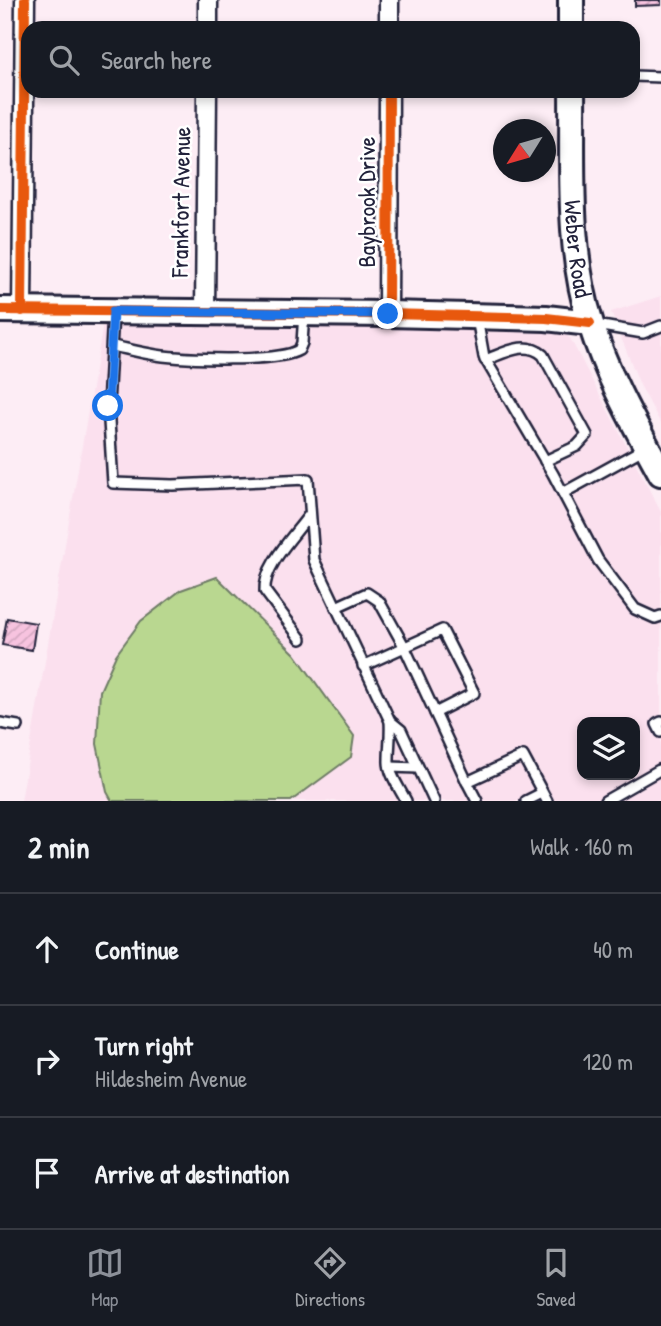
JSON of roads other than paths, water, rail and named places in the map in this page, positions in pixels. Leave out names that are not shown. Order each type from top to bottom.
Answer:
[{"type":"street","points":[[25,21],[26,0]]},
{"type":"street","points":[[208,0],[208,21]]},
{"type":"street","points":[[389,21],[390,0]]},
{"type":"street","points":[[571,0],[572,21]]},
{"type":"street","points":[[21,98],[11,310],[388,314],[546,318],[590,323]]},
{"type":"street","name":"Frankfort Avenue","points":[[205,313],[207,98]]},
{"type":"street","name":"Baybrook Drive","points":[[388,314],[389,98]]},
{"type":"street","name":"Weber Road","points":[[572,98],[576,241],[580,279],[590,323],[607,367],[661,473]]},
{"type":"lane","points":[[640,76],[661,77]]},
{"type":"lane","points":[[113,311],[108,406],[113,484],[173,485],[308,479],[314,560],[390,721],[392,738],[388,760],[405,801]]},
{"type":"lane","points":[[113,346],[180,356],[277,356],[299,350],[304,313]]},
{"type":"lane","points":[[477,318],[485,359],[563,493],[598,560],[635,609],[658,617]]},
{"type":"lane","points":[[590,323],[643,333],[661,326]]},
{"type":"lane","points":[[485,359],[517,348],[535,349],[543,355],[587,435],[577,446],[545,461]]},
{"type":"lane","points":[[563,493],[647,447]]},
{"type":"lane","points":[[301,639],[265,591],[264,583],[268,571],[309,515]]},
{"type":"lane","points":[[336,607],[367,593],[379,601],[404,646],[477,801]]},
{"type":"lane","points":[[362,666],[442,629],[474,693],[435,713]]},
{"type":"lane","points":[[390,721],[401,730],[434,801]]},
{"type":"lane","points":[[661,722],[657,724],[661,732]]},
{"type":"lane","points":[[0,723],[18,726]]},
{"type":"lane","points":[[467,782],[523,756],[545,797],[526,801]]},
{"type":"lane","points":[[390,767],[418,768]]},
{"type":"lane","points":[[605,801],[661,769]]}]
